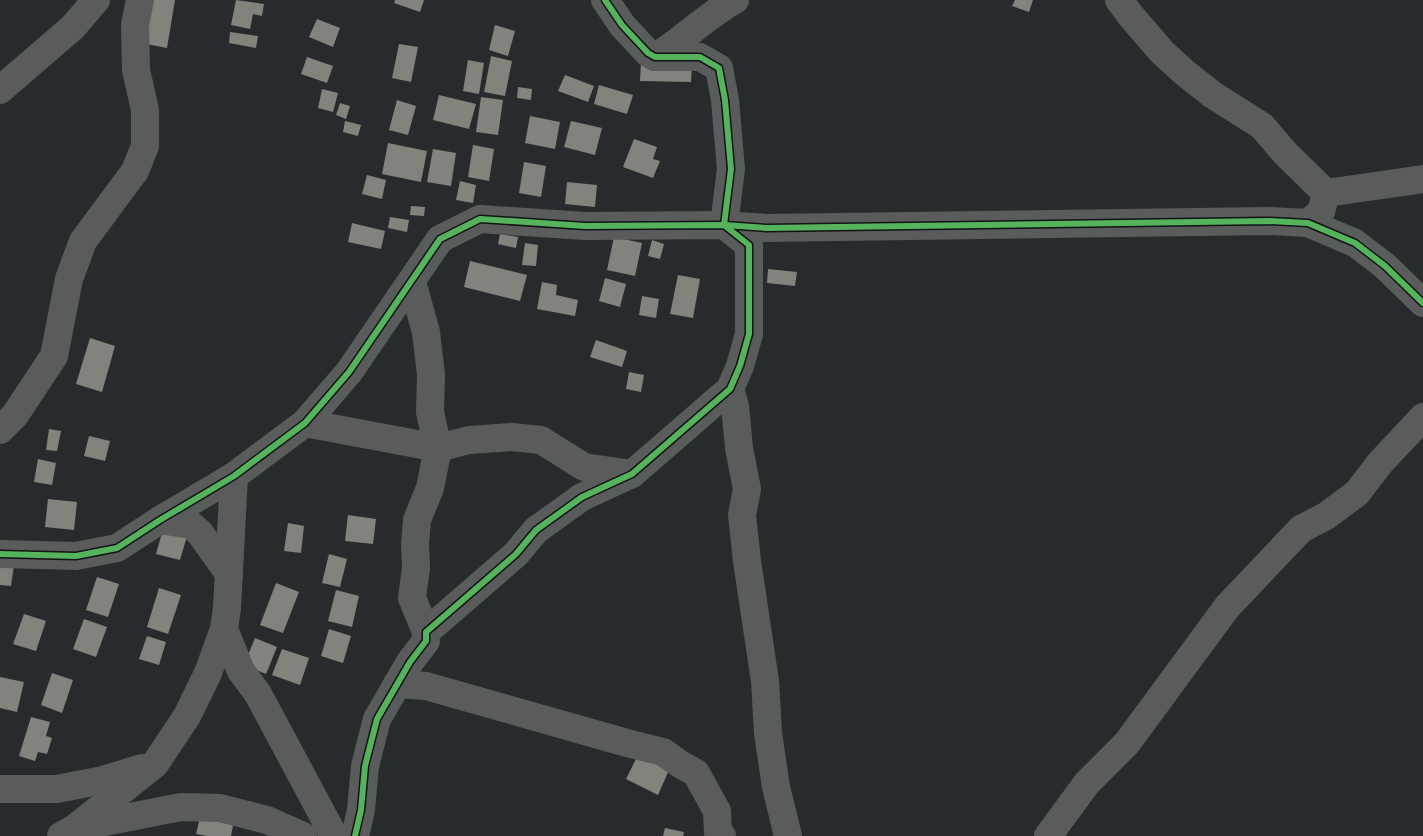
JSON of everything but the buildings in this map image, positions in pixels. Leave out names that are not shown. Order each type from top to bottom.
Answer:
[{"type":"street","points":[[0,90],[73,27],[96,0]]},
{"type":"street","points":[[0,430],[15,414],[54,356],[69,278],[83,241],[135,171],[145,146],[144,110],[136,70],[135,25],[140,0]]},
{"type":"street","points":[[605,0],[622,24],[648,53],[655,57],[700,57],[719,68],[725,100],[731,169],[724,225]]},
{"type":"street","points":[[655,57],[708,17],[735,0]]},
{"type":"street","points":[[1119,0],[1162,52],[1213,95],[1262,126],[1285,153],[1326,193]]},
{"type":"street","points":[[1326,193],[1423,179]]},
{"type":"street","points":[[1308,224],[1321,212],[1326,193]]},
{"type":"street","points":[[0,554],[76,556],[117,548],[234,476],[306,423],[349,372],[440,239],[480,220],[585,226],[724,225],[766,228],[1268,221],[1308,224],[1355,243],[1385,266],[1423,302]]},
{"type":"street","points":[[426,632],[516,554],[536,530],[582,497],[632,474],[730,388],[740,366],[749,334],[749,245],[724,225]]},
{"type":"street","points":[[355,836],[361,810],[365,766],[377,720],[397,684],[426,641],[426,632],[412,598],[416,568],[414,544],[418,520],[430,488],[438,448],[430,412],[431,375],[426,332],[412,282]]},
{"type":"street","points":[[730,388],[735,406],[738,448],[748,488],[742,515],[765,681],[768,733],[776,786],[788,836]]},
{"type":"street","points":[[1048,836],[1087,783],[1127,743],[1227,607],[1302,529],[1326,516],[1357,493],[1380,463],[1423,417]]},
{"type":"street","points":[[306,423],[438,448],[469,440],[512,437],[541,440],[584,467],[632,474]]},
{"type":"street","points":[[71,833],[156,764],[187,716],[208,673],[224,629],[227,608],[234,476]]},
{"type":"street","points":[[160,520],[191,525],[200,533],[229,574]]},
{"type":"street","points":[[224,629],[241,671],[258,694],[334,836]]},
{"type":"street","points":[[397,684],[426,686],[663,752],[696,772],[717,811],[718,834],[722,836]]},
{"type":"street","points":[[0,789],[56,788],[103,780],[156,764]]},
{"type":"street","points":[[71,833],[181,807],[220,808],[268,820],[303,836]]},
{"type":"cycle path","points":[[355,836],[361,810],[365,766],[377,719],[410,662],[426,641],[426,632],[516,554],[536,530],[582,497],[632,474],[730,389],[740,366],[749,334],[749,245],[724,225],[731,169],[725,100],[719,68],[700,57],[655,57],[648,53],[622,25],[605,0]]},
{"type":"cycle path","points":[[0,554],[76,556],[117,548],[234,476],[305,423],[349,372],[440,239],[480,219],[585,226],[724,225],[766,228],[1268,221],[1308,223],[1355,243],[1385,266],[1423,303]]}]
